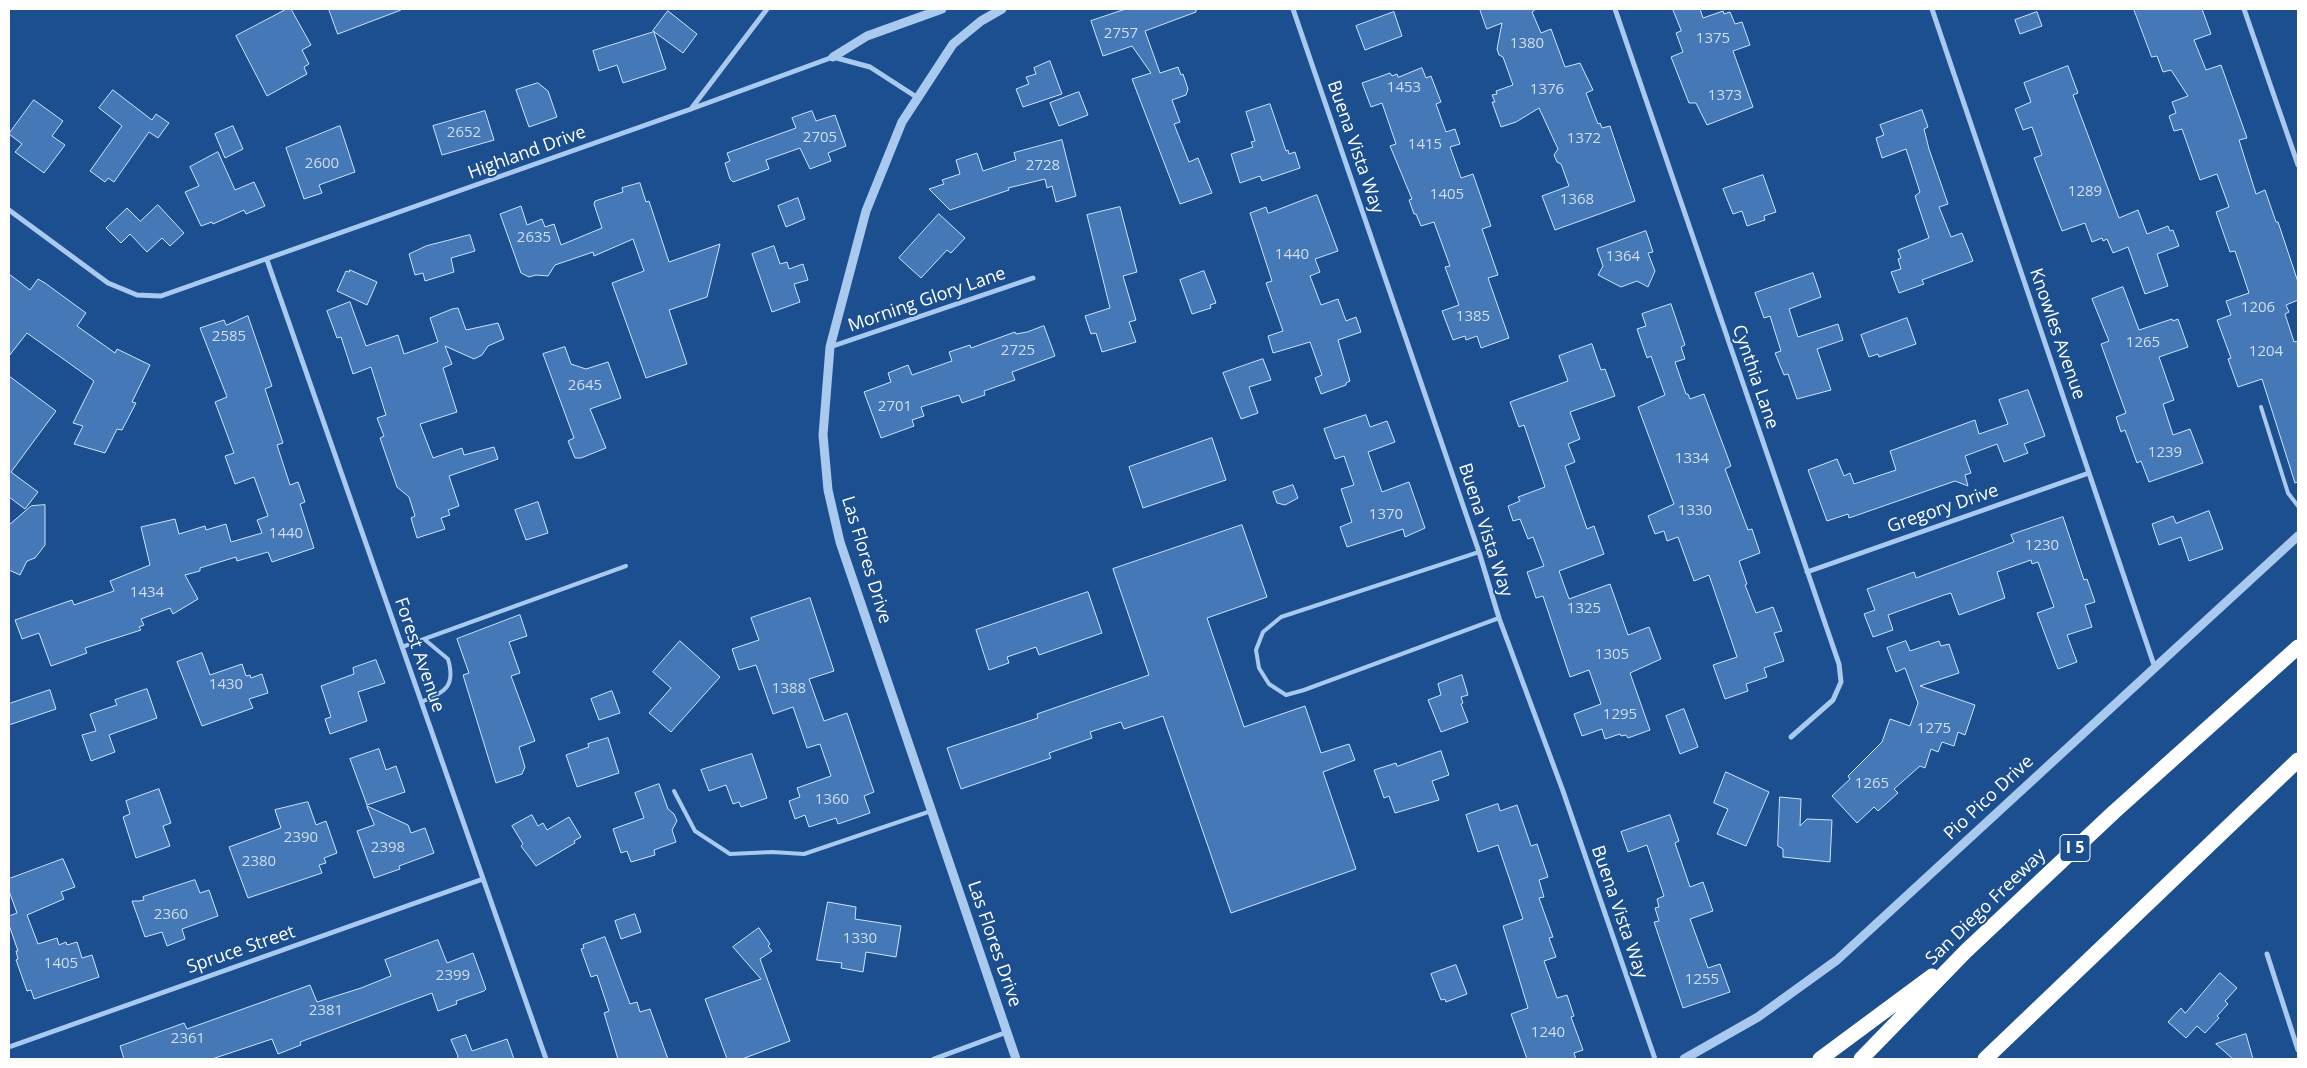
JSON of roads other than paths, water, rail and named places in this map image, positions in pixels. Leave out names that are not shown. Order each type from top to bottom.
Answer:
[{"type":"highway","name":"San Diego Freeway","points":[[1861,1059],[1966,951],[2114,812],[2298,647]]},
{"type":"highway","points":[[1985,1059],[2298,760]]},
{"type":"highway","points":[[1820,1059],[1966,951]]},
{"type":"street","points":[[691,110],[767,9]]},
{"type":"street","points":[[833,57],[867,36],[942,9]]},
{"type":"street","name":"Las Flores Drive","points":[[1002,9],[981,21],[953,44],[902,122],[866,211],[830,348],[823,435],[828,490],[840,542],[1016,1059]]},
{"type":"street","name":"Buena Vista Way","points":[[1293,9],[1479,552],[1499,618],[1563,791],[1655,1059]]},
{"type":"street","name":"Cynthia Lane","points":[[1614,9],[1839,664],[1841,682],[1833,700],[1791,737]]},
{"type":"street","name":"Knowles Avenue","points":[[1932,9],[2155,668]]},
{"type":"street","points":[[2244,9],[2298,165]]},
{"type":"street","points":[[833,57],[870,66],[918,98]]},
{"type":"street","name":"Highland Drive","points":[[9,210],[108,283],[137,295],[160,296],[691,110],[833,57]]},
{"type":"street","name":"Forest Avenue","points":[[267,260],[546,1059]]},
{"type":"street","name":"Morning Glory Lane","points":[[830,348],[1033,278]]},
{"type":"street","name":"Gregory Drive","points":[[1807,572],[2089,472]]},
{"type":"street","name":"Pio Pico Drive","points":[[1684,1059],[1758,1017],[1836,960],[2298,536]]},
{"type":"street","name":"Spruce Street","points":[[9,1047],[483,879]]},
{"type":"street","points":[[2267,954],[2298,1050]]},
{"type":"street","points":[[934,1059],[1007,1032]]},
{"type":"lane","points":[[2261,407],[2288,493],[2298,506]]},
{"type":"lane","points":[[1479,552],[1281,617],[1263,632],[1256,650],[1259,668],[1269,684],[1286,695],[1499,618]]},
{"type":"lane","points":[[402,647],[626,566]]},
{"type":"lane","points":[[421,702],[437,696],[451,678],[448,658],[424,639]]},
{"type":"lane","points":[[674,792],[695,831],[730,854],[772,852],[804,854],[931,811]]}]
